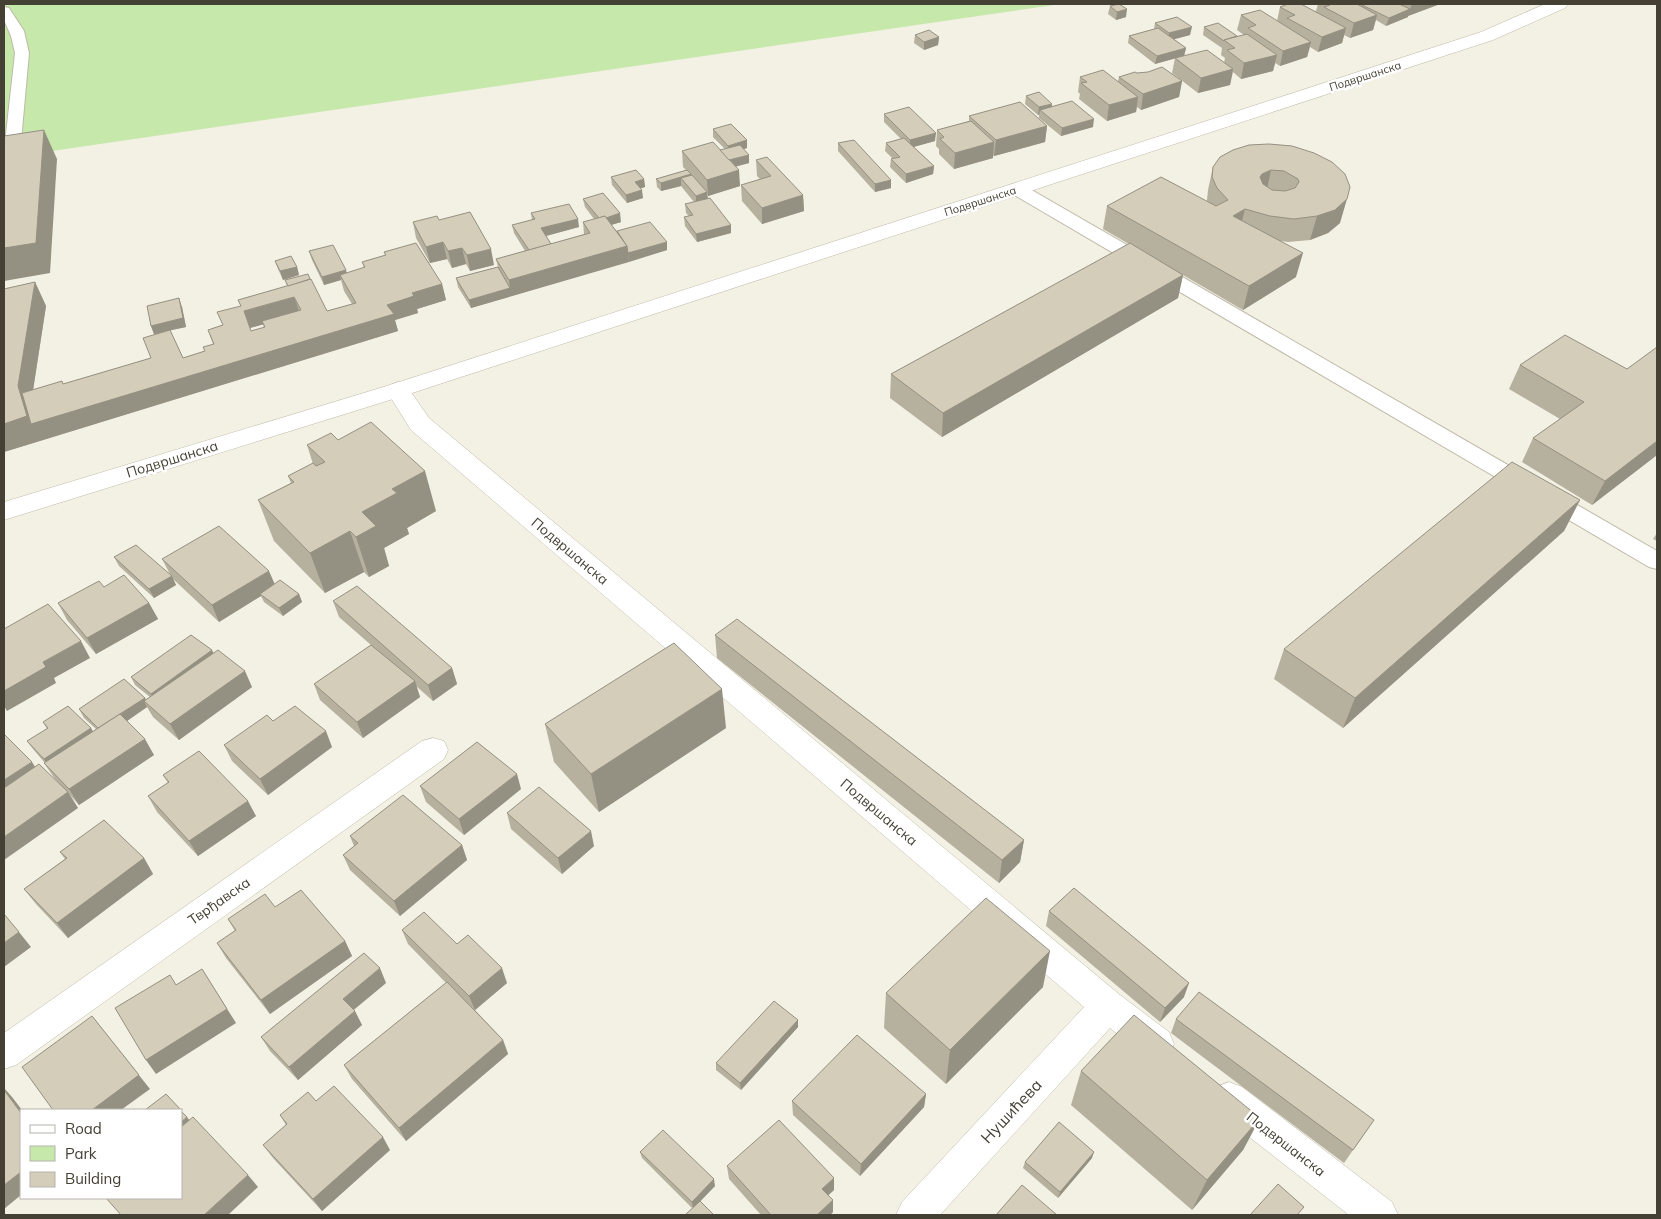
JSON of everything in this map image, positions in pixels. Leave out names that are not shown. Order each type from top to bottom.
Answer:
[{"type":"street","name":"Подвршанска","points":[[4,510],[398,390],[1017,189],[1487,36],[1559,4]]},
{"type":"street","name":"Подвршанска","points":[[398,390],[420,424],[1108,1006],[1379,1215]]},
{"type":"street","name":"Тврђавска","points":[[4,1053],[433,750]]},
{"type":"street","name":"Нушићева","points":[[915,1215],[1108,1006]]},
{"type":"lane","points":[[4,11],[15,24],[21,39],[22,53],[12,152]]},
{"type":"lane","points":[[1017,189],[1657,561]]},
{"type":"green space","points":[[4,4],[1061,4],[4,158]]},
{"type":"building","points":[[1119,4],[1127,9],[1117,12],[1110,6]]},
{"type":"building","points":[[1288,4],[1301,4],[1346,28],[1322,37],[1287,18],[1295,15],[1280,7]]},
{"type":"building","points":[[1329,4],[1357,4],[1377,15],[1354,23],[1324,7]]},
{"type":"building","points":[[1360,4],[1399,4],[1410,9],[1389,18]]},
{"type":"building","points":[[1260,10],[1311,42],[1283,51],[1248,28],[1256,25],[1241,15]]},
{"type":"building","points":[[1177,17],[1192,27],[1169,33],[1155,23]]},
{"type":"building","points":[[1218,23],[1237,36],[1224,41],[1204,27]]},
{"type":"building","points":[[1158,28],[1186,48],[1157,56],[1129,36]]},
{"type":"building","points":[[929,30],[939,37],[924,42],[915,35]]},
{"type":"building","points":[[1247,34],[1277,55],[1244,63],[1227,50],[1235,48],[1224,40]]},
{"type":"building","points":[[1207,50],[1233,69],[1201,78],[1175,58]]},
{"type":"building","points":[[1162,67],[1182,81],[1143,94],[1119,77],[1135,72],[1148,72]]},
{"type":"building","points":[[1103,70],[1138,97],[1109,105],[1081,83],[1087,82],[1080,77]]},
{"type":"building","points":[[1039,92],[1052,104],[1039,107],[1026,96]]},
{"type":"building","points":[[1072,101],[1094,119],[1062,128],[1040,110]]},
{"type":"building","points":[[1020,102],[1047,126],[996,140],[969,116]]},
{"type":"building","points":[[909,107],[936,133],[910,140],[884,114]]},
{"type":"building","points":[[971,121],[994,142],[955,153],[940,139],[944,137],[937,130]]},
{"type":"building","points":[[731,124],[747,140],[728,146],[713,129]]},
{"type":"building","points":[[44,130],[36,243],[4,248],[4,136]]},
{"type":"building","points":[[904,138],[934,166],[906,174],[891,159],[900,157],[886,143]]},
{"type":"building","points":[[854,140],[891,180],[875,184],[838,143]]},
{"type":"building","points":[[713,142],[739,170],[707,180],[682,151]]},
{"type":"building","points":[[740,145],[749,155],[729,160],[720,150]]},
{"type":"building","points":[[1249,145],[1292,146],[1314,153],[1332,162],[1345,174],[1350,187],[1347,199],[1335,210],[1317,216],[1294,219],[1270,216],[1245,209],[1233,216],[1303,253],[1249,286],[1107,206],[1161,177],[1216,206],[1228,200],[1217,188],[1212,177],[1213,167],[1220,157]],"holes":[[[1271,170],[1284,171],[1298,179],[1299,182],[1295,188],[1285,191],[1272,190],[1263,184],[1260,177]]]},
{"type":"building","points":[[767,157],[803,195],[762,208],[741,185],[771,176],[756,160]]},
{"type":"building","points":[[636,170],[644,179],[635,182],[642,190],[626,195],[611,177]]},
{"type":"building","points":[[687,170],[691,174],[661,183],[656,179]]},
{"type":"building","points":[[692,175],[707,192],[696,196],[681,178]]},
{"type":"building","points":[[603,193],[620,213],[606,218],[605,216],[599,218],[583,199]]},
{"type":"building","points":[[710,198],[731,225],[696,234],[684,217],[693,215],[685,204]]},
{"type":"building","points":[[569,204],[578,219],[541,228],[551,244],[529,250],[512,225],[535,219],[531,213]]},
{"type":"building","points":[[470,212],[491,249],[467,255],[462,248],[448,251],[443,242],[426,247],[413,222],[437,216],[439,220]]},
{"type":"building","points":[[605,216],[627,246],[509,280],[496,259],[590,233],[583,222]]},
{"type":"building","points":[[650,222],[667,242],[628,253],[627,246],[617,231]]},
{"type":"building","points":[[416,243],[442,284],[412,293],[414,296],[387,305],[394,314],[31,424],[22,393],[62,381],[63,384],[151,358],[143,338],[170,330],[183,358],[205,351],[203,347],[214,344],[208,330],[223,325],[217,312],[241,306],[238,300],[311,279],[327,311],[356,303],[340,275],[365,267],[362,262],[386,255],[384,252]],"holes":[[[294,297],[301,310],[262,321],[265,327],[251,331],[244,311]]]},
{"type":"building","points":[[1130,243],[1183,275],[943,413],[891,374]]},
{"type":"building","points":[[333,245],[346,270],[322,277],[309,251]]},
{"type":"building","points":[[291,256],[297,267],[280,271],[275,261]]},
{"type":"building","points":[[498,267],[510,288],[469,300],[456,278]]},
{"type":"building","points":[[308,274],[310,279],[288,286],[285,280]]},
{"type":"building","points":[[35,282],[18,386],[27,416],[4,424],[4,289]]},
{"type":"building","points":[[179,298],[183,318],[151,326],[147,306]]},
{"type":"building","points":[[1565,335],[1627,369],[1657,347],[1657,441],[1605,481],[1533,438],[1584,402],[1520,365]]},
{"type":"building","points":[[371,422],[425,471],[392,489],[397,493],[362,512],[376,526],[356,537],[350,531],[310,553],[258,500],[294,482],[288,476],[313,463],[316,466],[325,462],[307,445],[331,433],[338,440]]},
{"type":"building","points":[[1512,462],[1580,500],[1355,698],[1284,649]]},
{"type":"building","points":[[219,526],[269,571],[212,605],[162,559]]},
{"type":"building","points":[[136,545],[172,576],[149,589],[114,557]]},
{"type":"building","points":[[124,575],[149,603],[87,638],[58,603],[99,581],[104,587]]},
{"type":"building","points":[[280,580],[299,594],[279,608],[260,594]]},
{"type":"building","points":[[357,586],[452,668],[428,685],[333,601]]},
{"type":"building","points":[[48,604],[81,641],[43,662],[46,667],[4,691],[4,629]]},
{"type":"building","points":[[737,619],[1024,840],[1002,860],[715,635]]},
{"type":"building","points":[[191,635],[212,650],[151,694],[131,677]]},
{"type":"building","points":[[674,643],[722,689],[591,774],[545,724]]},
{"type":"building","points":[[371,645],[415,681],[357,722],[314,684]]},
{"type":"building","points":[[218,650],[245,671],[170,724],[144,701]]},
{"type":"building","points":[[124,679],[145,698],[98,728],[79,709]]},
{"type":"building","points":[[68,706],[91,728],[44,759],[27,741],[48,728],[43,722]]},
{"type":"building","points":[[295,706],[326,731],[260,779],[224,745],[267,715],[273,721]]},
{"type":"building","points":[[120,714],[145,739],[69,789],[44,763]]},
{"type":"building","points":[[4,734],[32,762],[4,780]]},
{"type":"building","points":[[477,742],[517,774],[459,819],[420,786]]},
{"type":"building","points":[[199,751],[248,801],[189,841],[148,796],[169,782],[163,775]]},
{"type":"building","points":[[39,764],[68,792],[4,837],[4,788]]},
{"type":"building","points":[[539,787],[591,831],[558,858],[507,813]]},
{"type":"building","points":[[403,795],[462,845],[394,901],[343,855],[358,843],[350,836]]},
{"type":"building","points":[[104,820],[144,858],[57,923],[24,889],[67,858],[60,852]]},
{"type":"building","points":[[1074,888],[1189,983],[1165,1008],[1049,911]]},
{"type":"building","points":[[301,890],[345,941],[261,1000],[217,943],[236,930],[228,919],[265,894],[275,907]]},
{"type":"building","points":[[986,898],[1050,951],[950,1050],[886,993]]},
{"type":"building","points":[[424,912],[457,944],[468,935],[502,968],[469,996],[402,930]]},
{"type":"building","points":[[4,914],[19,932],[4,943]]},
{"type":"building","points":[[364,953],[380,968],[343,999],[355,1011],[289,1067],[261,1037]]},
{"type":"building","points":[[202,969],[227,1009],[146,1060],[115,1008],[170,975],[176,985]]},
{"type":"building","points":[[447,982],[503,1040],[399,1128],[344,1065]]},
{"type":"building","points":[[1199,992],[1374,1120],[1353,1150],[1176,1019]]},
{"type":"building","points":[[774,1001],[798,1020],[740,1083],[716,1063]]},
{"type":"building","points":[[1134,1015],[1260,1118],[1207,1180],[1081,1071]]},
{"type":"building","points":[[92,1016],[139,1075],[93,1109],[52,1109],[22,1067]]},
{"type":"building","points":[[857,1035],[926,1094],[861,1164],[792,1101]]},
{"type":"building","points":[[334,1086],[383,1137],[313,1199],[263,1145],[287,1124],[280,1115],[308,1092],[316,1101]]},
{"type":"building","points":[[4,1090],[20,1112],[20,1173],[4,1185]]},
{"type":"building","points":[[166,1094],[180,1109],[146,1109]]},
{"type":"building","points":[[182,1112],[187,1117],[182,1121]]},
{"type":"building","points":[[193,1117],[248,1175],[204,1215],[121,1215],[107,1199],[182,1199],[182,1126]]},
{"type":"building","points":[[779,1120],[834,1178],[822,1189],[833,1200],[817,1215],[771,1215],[727,1166]]},
{"type":"building","points":[[1059,1122],[1094,1152],[1060,1192],[1025,1162]]},
{"type":"building","points":[[663,1130],[714,1179],[692,1202],[640,1152]]},
{"type":"building","points":[[1278,1184],[1304,1207],[1297,1215],[1250,1215]]},
{"type":"building","points":[[1022,1185],[1057,1215],[996,1215]]},
{"type":"building","points":[[700,1201],[714,1215],[685,1215]]}]
